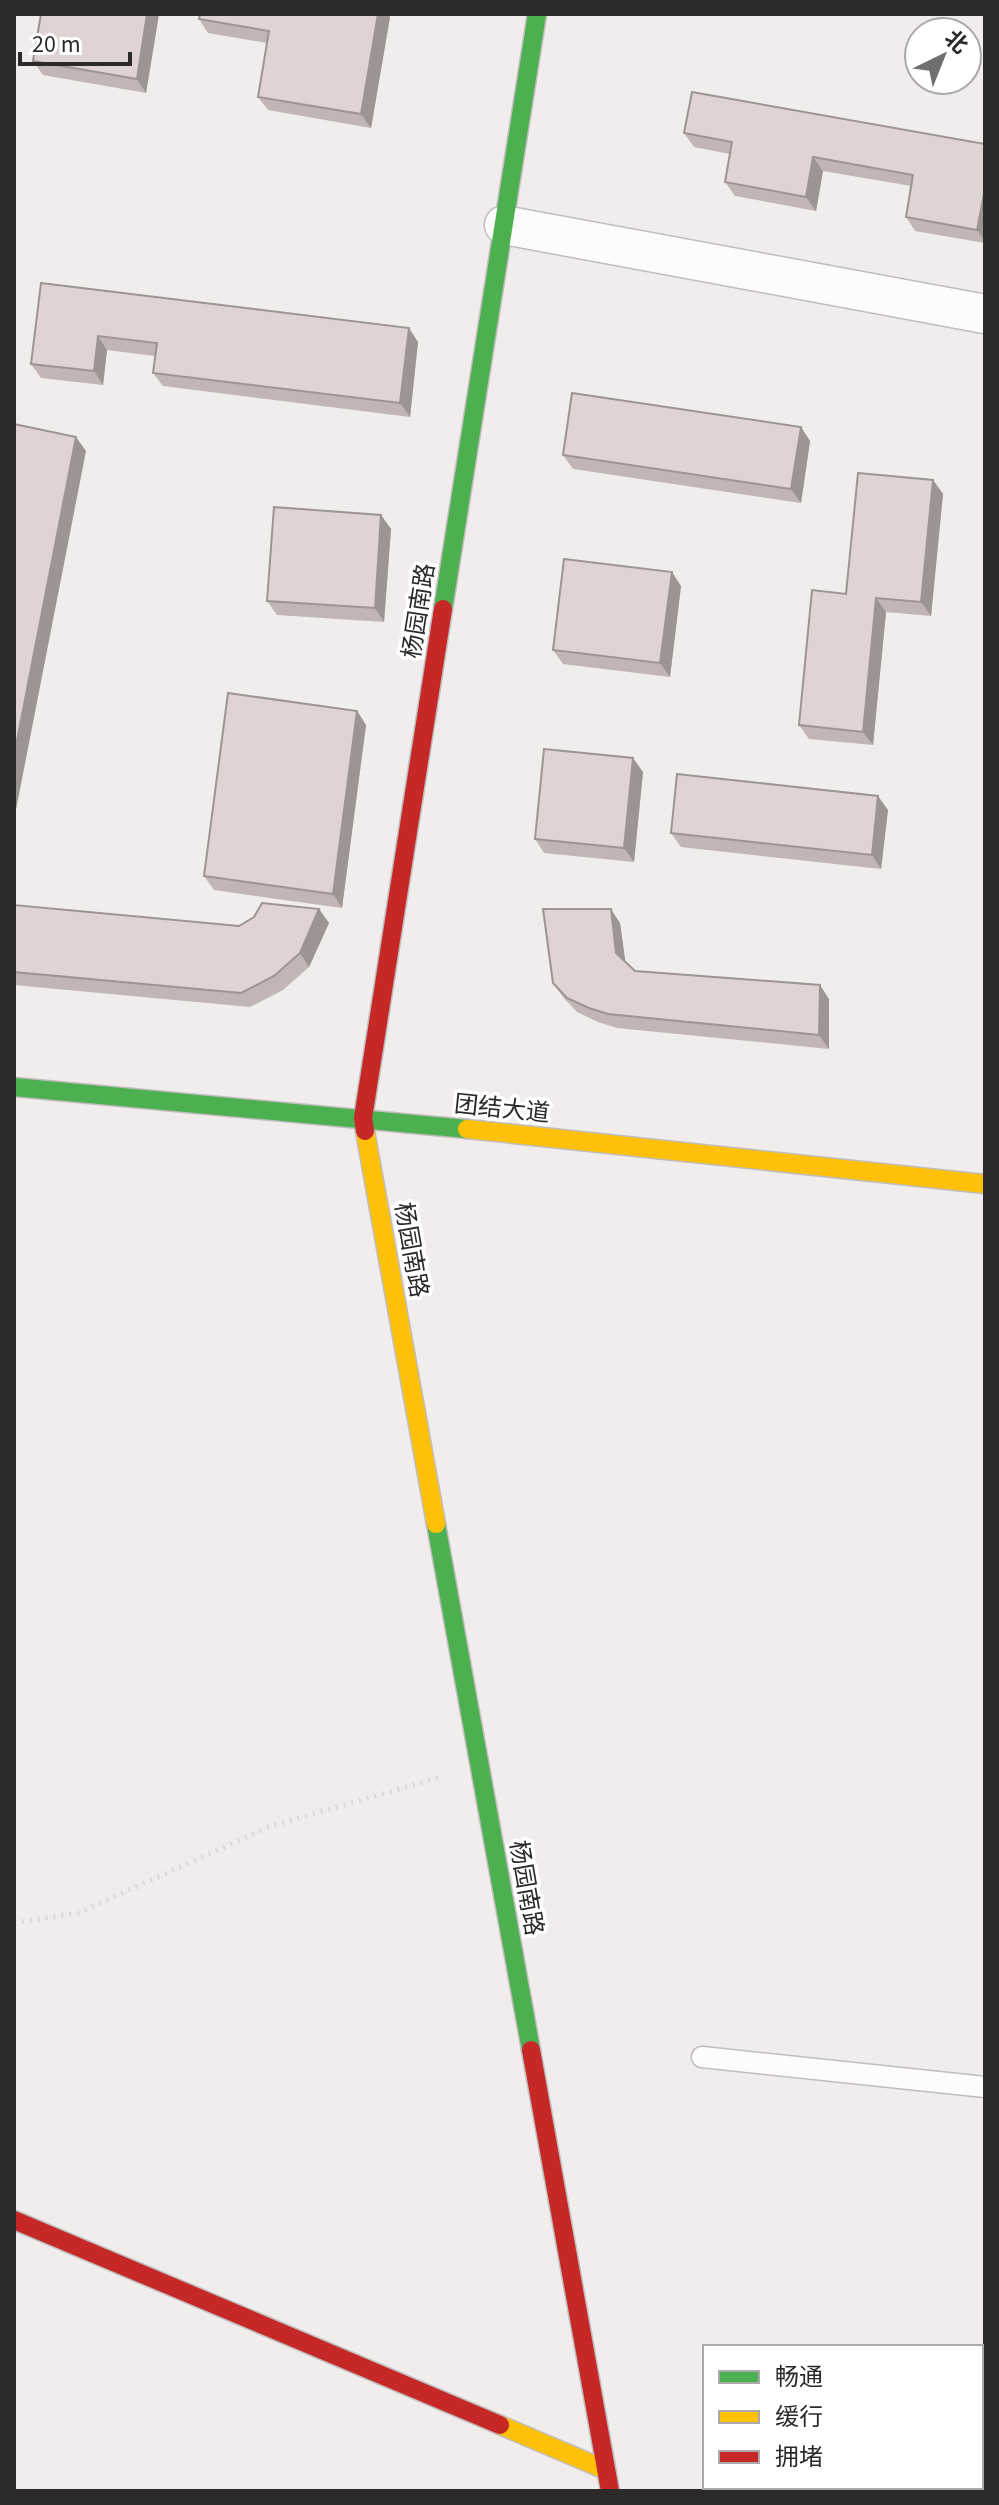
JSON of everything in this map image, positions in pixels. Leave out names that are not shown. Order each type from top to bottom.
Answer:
[{"type":"street","name":"杨园南路","points":[[537,14],[363,1118],[610,2491]]},
{"type":"street","points":[[504,225],[985,314]]},
{"type":"street","name":"团结大道","points":[[14,1087],[363,1118],[985,1184]]},
{"type":"street","points":[[14,2220],[606,2470]]},
{"type":"lane","points":[[702,2057],[985,2087]]},
{"type":"path","points":[[14,1923],[78,1913],[271,1826],[480,1765]]},
{"type":"building","points":[[41,14],[147,14],[137,79],[33,61]]},
{"type":"building","points":[[200,14],[378,14],[361,114],[258,97],[269,31],[199,19]]},
{"type":"building","points":[[692,92],[985,144],[985,189],[977,230],[906,217],[913,175],[813,157],[806,197],[725,182],[732,142],[684,133]]},
{"type":"building","points":[[41,283],[409,328],[400,403],[153,373],[157,343],[98,336],[94,371],[31,364]]},
{"type":"building","points":[[572,393],[801,427],[791,489],[563,455]]},
{"type":"building","points":[[14,424],[76,437],[14,756]]},
{"type":"building","points":[[858,473],[933,480],[921,602],[876,598],[863,732],[799,725],[812,590],[846,594]]},
{"type":"building","points":[[274,507],[381,515],[375,608],[267,601]]},
{"type":"building","points":[[564,559],[672,572],[660,663],[553,650]]},
{"type":"building","points":[[228,693],[357,711],[333,894],[204,876]]},
{"type":"building","points":[[544,749],[633,758],[624,848],[535,839]]},
{"type":"building","points":[[677,774],[878,796],[872,855],[671,833]]},
{"type":"building","points":[[262,903],[319,909],[300,953],[274,976],[241,993],[14,972],[14,905],[239,926],[254,917]]},
{"type":"building","points":[[543,909],[611,909],[616,953],[635,971],[820,985],[819,1035],[608,1014],[567,998],[553,983]]},
{"type":"traffic: fast","points":[[443,609],[537,14]]},
{"type":"traffic: fast","points":[[14,1087],[467,1129]]},
{"type":"traffic: fast","points":[[436,1524],[531,2050]]},
{"type":"traffic: slow","points":[[467,1129],[985,1184]]},
{"type":"traffic: slow","points":[[365,1131],[436,1524]]},
{"type":"traffic: slow","points":[[500,2425],[606,2470]]},
{"type":"traffic: jam","points":[[365,1131],[363,1118],[443,609]]},
{"type":"traffic: jam","points":[[531,2050],[610,2491]]},
{"type":"traffic: jam","points":[[14,2220],[500,2425]]}]
